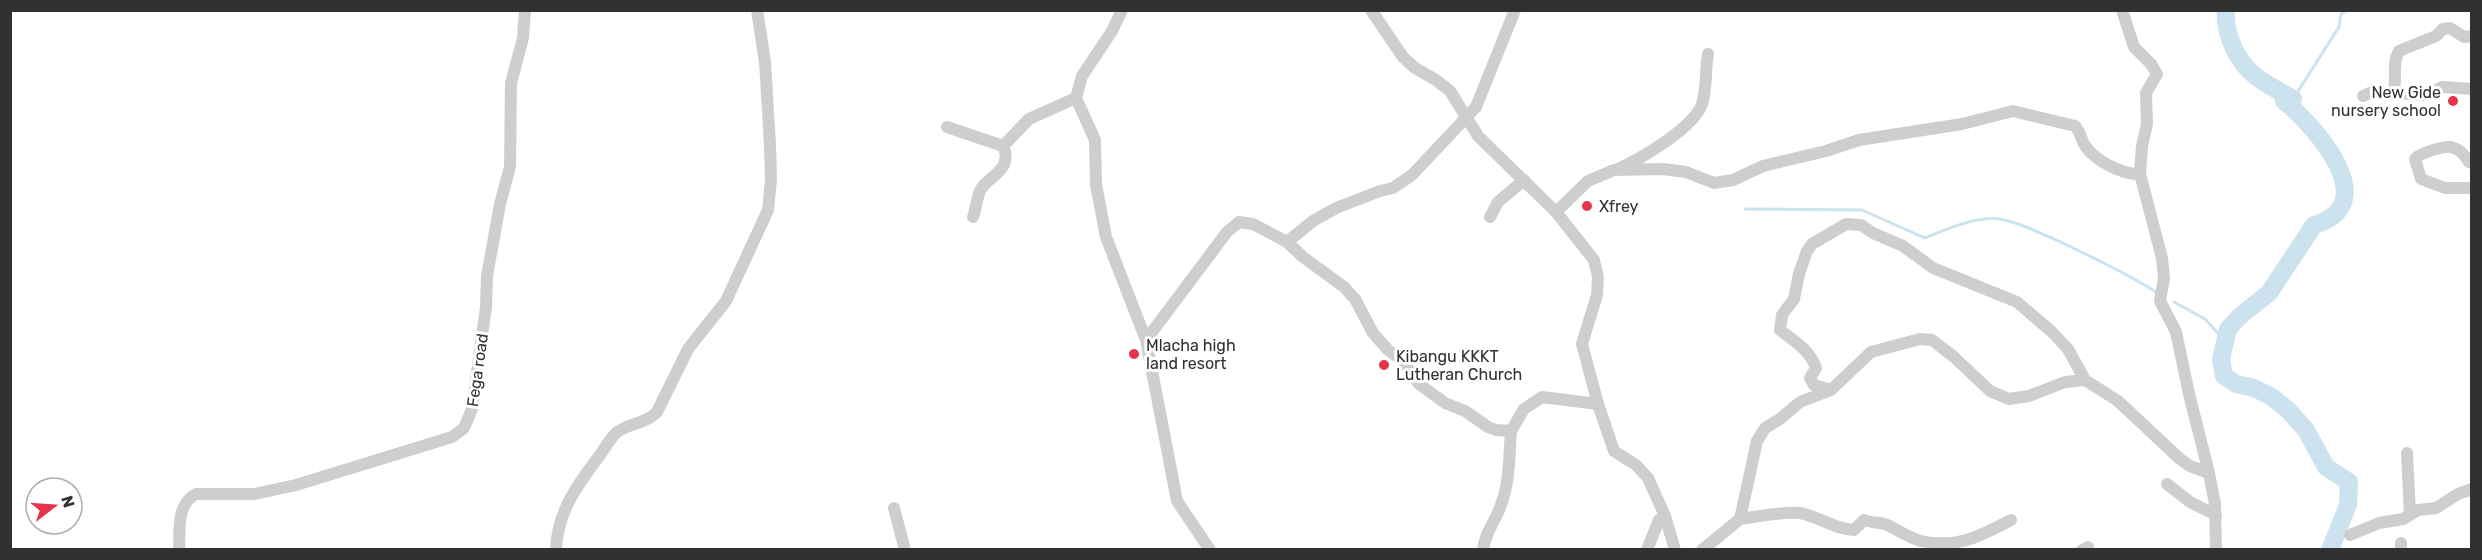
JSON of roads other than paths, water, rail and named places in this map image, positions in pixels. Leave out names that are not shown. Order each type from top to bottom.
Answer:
[{"type":"street","name":"Fega road","points":[[179,549],[181,512],[189,497],[196,494],[255,494],[296,485],[452,437],[464,428],[472,409],[486,307],[487,276],[500,204],[510,166],[511,83],[523,39],[525,10]]},
{"type":"street","points":[[556,549],[558,527],[578,485],[615,434],[652,418],[657,412],[688,349],[731,293],[768,210],[771,180],[770,145],[765,62],[757,10]]},
{"type":"street","points":[[1122,10],[1112,32],[1082,76],[1076,98],[1095,140],[1096,185],[1106,237],[1146,340],[1177,501],[1210,549]]},
{"type":"street","points":[[1371,10],[1409,63],[1450,91],[1465,118],[1496,155],[1556,212],[1594,260],[1598,277],[1597,295],[1582,344],[1598,404],[1614,451],[1636,465],[1648,478],[1665,516],[1675,549]]},
{"type":"street","points":[[1287,242],[1301,229],[1336,207],[1401,184],[1476,107],[1515,10]]},
{"type":"street","points":[[2122,10],[2134,47],[2151,64],[2157,74],[2146,93],[2147,124],[2140,174],[2162,258],[2164,278],[2160,301],[2176,332],[2189,394],[2210,473],[2216,515],[2216,549]]},
{"type":"street","points":[[2393,93],[2396,79],[2395,65],[2399,51],[2436,36],[2443,29],[2450,28],[2464,37],[2472,36]]},
{"type":"street","points":[[1556,212],[1588,181],[1666,142],[1698,110],[1702,102],[1708,54]]},
{"type":"street","points":[[2363,96],[2372,93],[2427,95],[2442,87],[2472,89]]},
{"type":"street","points":[[974,217],[981,189],[1003,166],[1004,146],[1029,119],[1076,98]]},
{"type":"street","points":[[1614,170],[1663,169],[1686,172],[1714,183],[1733,180],[1763,166],[1826,151],[1859,140],[1962,124],[2018,111],[2075,126],[2086,147],[2092,153],[2119,170],[2140,174]]},
{"type":"street","points":[[947,127],[1004,146]]},
{"type":"street","points":[[2472,163],[2464,155],[2447,147],[2420,153],[2415,159],[2421,179],[2445,188],[2472,188]]},
{"type":"street","points":[[1490,217],[1498,202],[1524,180]]},
{"type":"street","points":[[1146,340],[1214,248],[1234,225],[1244,222],[1253,224],[1287,242],[1303,257],[1344,287],[1355,299],[1373,333],[1388,351],[1403,361],[1419,384],[1445,403],[1465,411],[1488,427],[1511,431]]},
{"type":"street","points":[[1831,390],[1814,385],[1810,378],[1816,368],[1814,361],[1807,351],[1780,330],[1779,324],[1782,315],[1794,299],[1807,251],[1822,238],[1846,224],[1854,223],[1902,246],[1934,268],[2018,302],[2068,349],[2085,380],[2118,401],[2180,459],[2210,473]]},
{"type":"street","points":[[1740,519],[1754,451],[1761,433],[1800,402],[1831,390],[1871,352],[1920,339],[1936,342],[1990,391],[2009,399],[2029,396],[2065,382],[2085,380]]},
{"type":"street","points":[[1483,549],[1485,536],[1497,516],[1506,486],[1511,431],[1524,409],[1542,397],[1598,404]]},
{"type":"street","points":[[2408,453],[2410,514]]},
{"type":"street","points":[[2168,484],[2190,502],[2216,515]]},
{"type":"street","points":[[2350,535],[2379,523],[2403,519],[2418,510],[2436,508],[2458,494],[2472,489]]},
{"type":"street","points":[[894,508],[905,549]]},
{"type":"street","points":[[1702,549],[1740,519],[1797,513],[1821,518],[1835,527],[1854,530],[1864,520],[1875,524],[1885,524],[1920,540],[1958,548],[2011,520]]},
{"type":"street","points":[[1647,549],[1659,520]]},
{"type":"waterway","points":[[2226,10],[2229,36],[2241,61],[2257,78],[2293,99],[2284,101],[2312,128],[2326,146],[2337,164],[2344,183],[2344,200],[2334,215],[2314,225],[2269,293],[2240,316],[2228,329],[2221,359],[2224,376],[2236,384],[2254,388],[2272,397],[2289,411],[2306,430],[2326,467],[2349,482],[2348,505],[2330,550]]},
{"type":"waterway","points":[[2293,99],[2339,27],[2341,14],[2349,10]]},
{"type":"waterway","points":[[1745,209],[1862,210],[1925,238],[1972,221],[2000,219],[2020,224],[2052,238],[2158,293]]},
{"type":"waterway","points":[[2174,302],[2205,319],[2224,340]]},
{"type":"place","name":"New Gide nursery school","points":[[2453,101]]},
{"type":"place","name":"Xfrey","points":[[1587,206]]},
{"type":"place","name":"Mlacha high land resort","points":[[1134,354]]},
{"type":"place","name":"Kibangu KKKT Lutheran Church","points":[[1384,365]]}]
